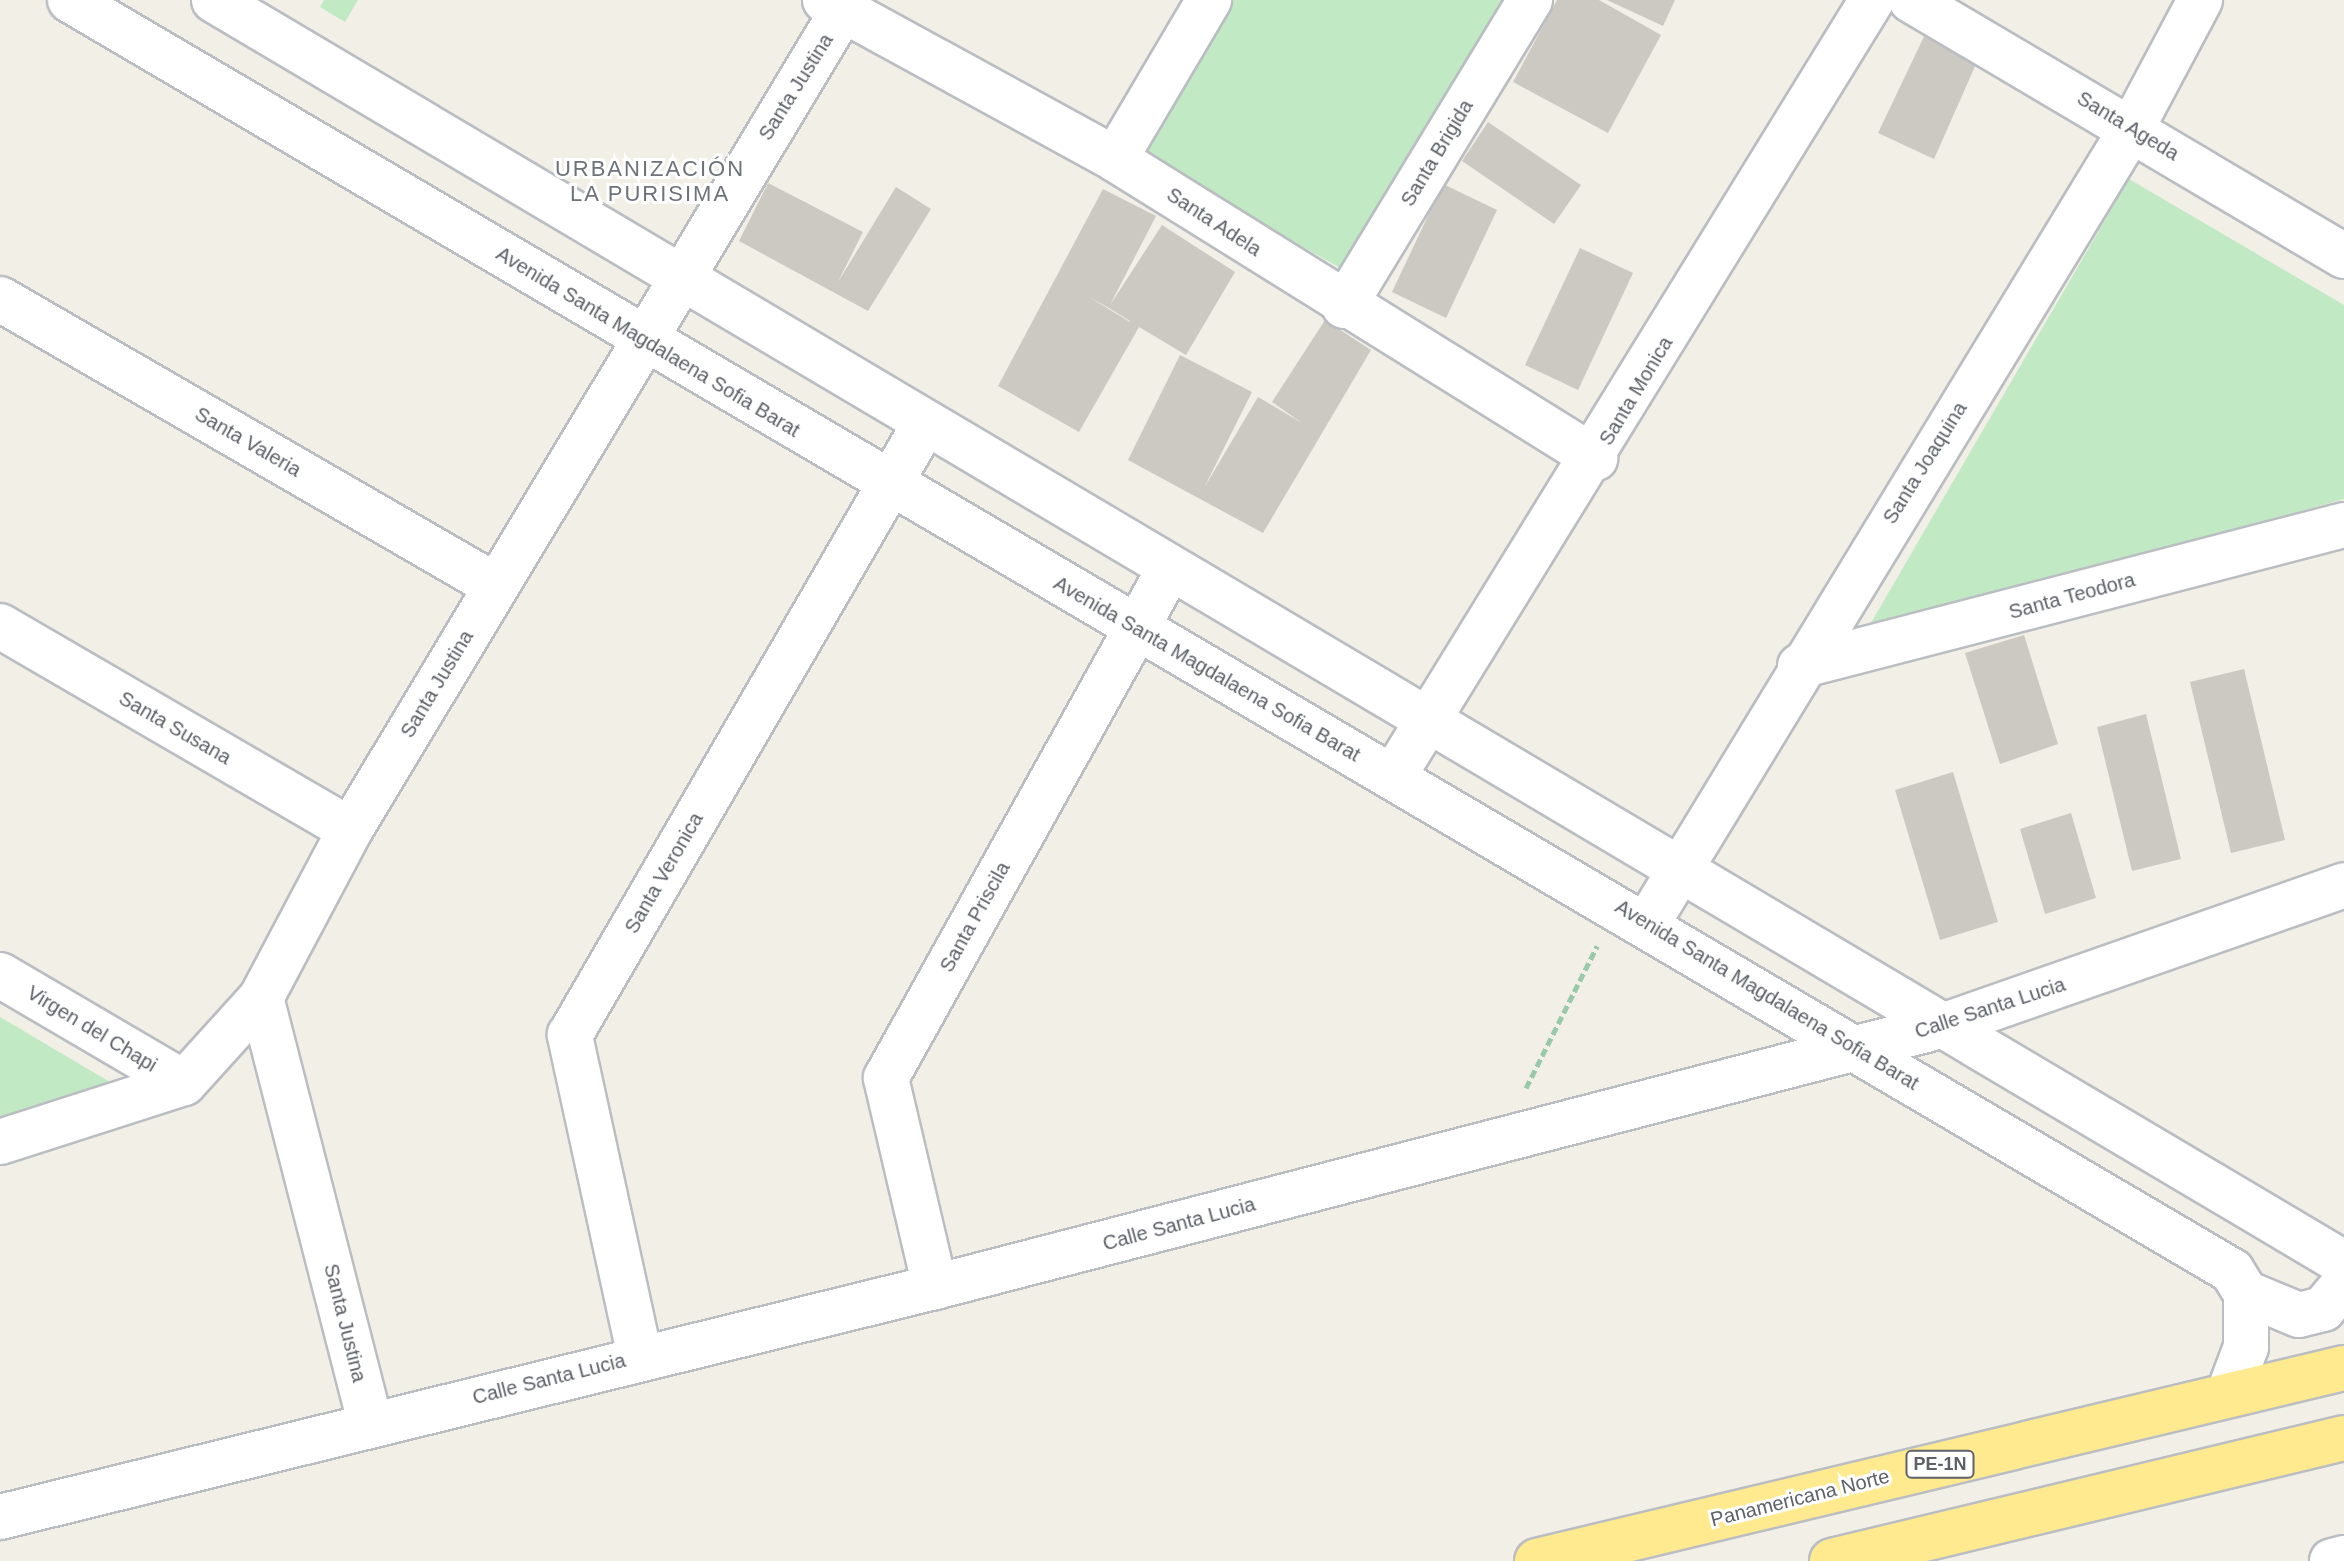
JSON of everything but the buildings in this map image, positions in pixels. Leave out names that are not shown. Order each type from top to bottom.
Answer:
[{"type":"highway","name":"Panamericana Norte","points":[[1537,1561],[2344,1368]]},
{"type":"highway","points":[[1832,1561],[2344,1438]]},
{"type":"street","name":"Avenida Santa Magdalaena Sofia Barat","points":[[70,0],[1136,629],[1632,915],[2232,1271],[2246,1293]]},
{"type":"street","points":[[214,0],[924,425],[1682,865],[2344,1263]]},
{"type":"street","points":[[1115,159],[1209,0]]},
{"type":"street","name":"Santa Brigida","points":[[1344,306],[1530,0]]},
{"type":"street","name":"Santa Monica","points":[[1393,777],[1595,458],[1872,0]]},
{"type":"street","name":"Santa Ageda","points":[[1911,0],[2344,256]]},
{"type":"street","name":"Santa Joaquina","points":[[1632,915],[1682,865],[1800,666],[2132,128],[2200,0]]},
{"type":"street","name":"Santa Justina","points":[[370,1422],[261,998],[350,830],[839,3]]},
{"type":"street","name":"Santa Adela","points":[[839,3],[1115,159],[1344,306],[1595,458]]},
{"type":"street","name":"Santa Valeria","points":[[0,299],[496,586]]},
{"type":"street","name":"Santa Veronica","points":[[640,1357],[570,1035],[924,425]]},
{"type":"street","name":"Santa Teodora","points":[[1800,666],[2344,525]]},
{"type":"street","name":"Santa Priscila","points":[[935,1287],[886,1078],[1170,568]]},
{"type":"street","name":"Santa Susana","points":[[0,626],[350,830]]},
{"type":"street","name":"Calle Santa Lucia","points":[[0,1517],[370,1422],[935,1287],[1857,1049],[1945,1025],[2344,885]]},
{"type":"street","name":"Virgen del Chapi","points":[[0,975],[184,1083]]},
{"type":"street","points":[[0,1142],[184,1083],[261,998]]},
{"type":"street","points":[[2228,1395],[2246,1347],[2246,1293],[2299,1315],[2323,1309],[2344,1284]]},
{"type":"street","points":[[2332,1561],[2344,1558]]},
{"type":"path","points":[[1499,1141],[1632,915]]},
{"type":"green space","points":[[324,0],[358,0],[345,22],[320,7]]},
{"type":"green space","points":[[1234,0],[1517,0],[1353,275],[1142,157]]},
{"type":"green space","points":[[2129,179],[2344,305],[2344,499],[1865,633]]},
{"type":"green space","points":[[0,1017],[110,1082],[108,1104],[0,1132]]},
{"type":"district","name":"URBANIZACIÓN LA PURISIMA","points":[[650,180]]}]
